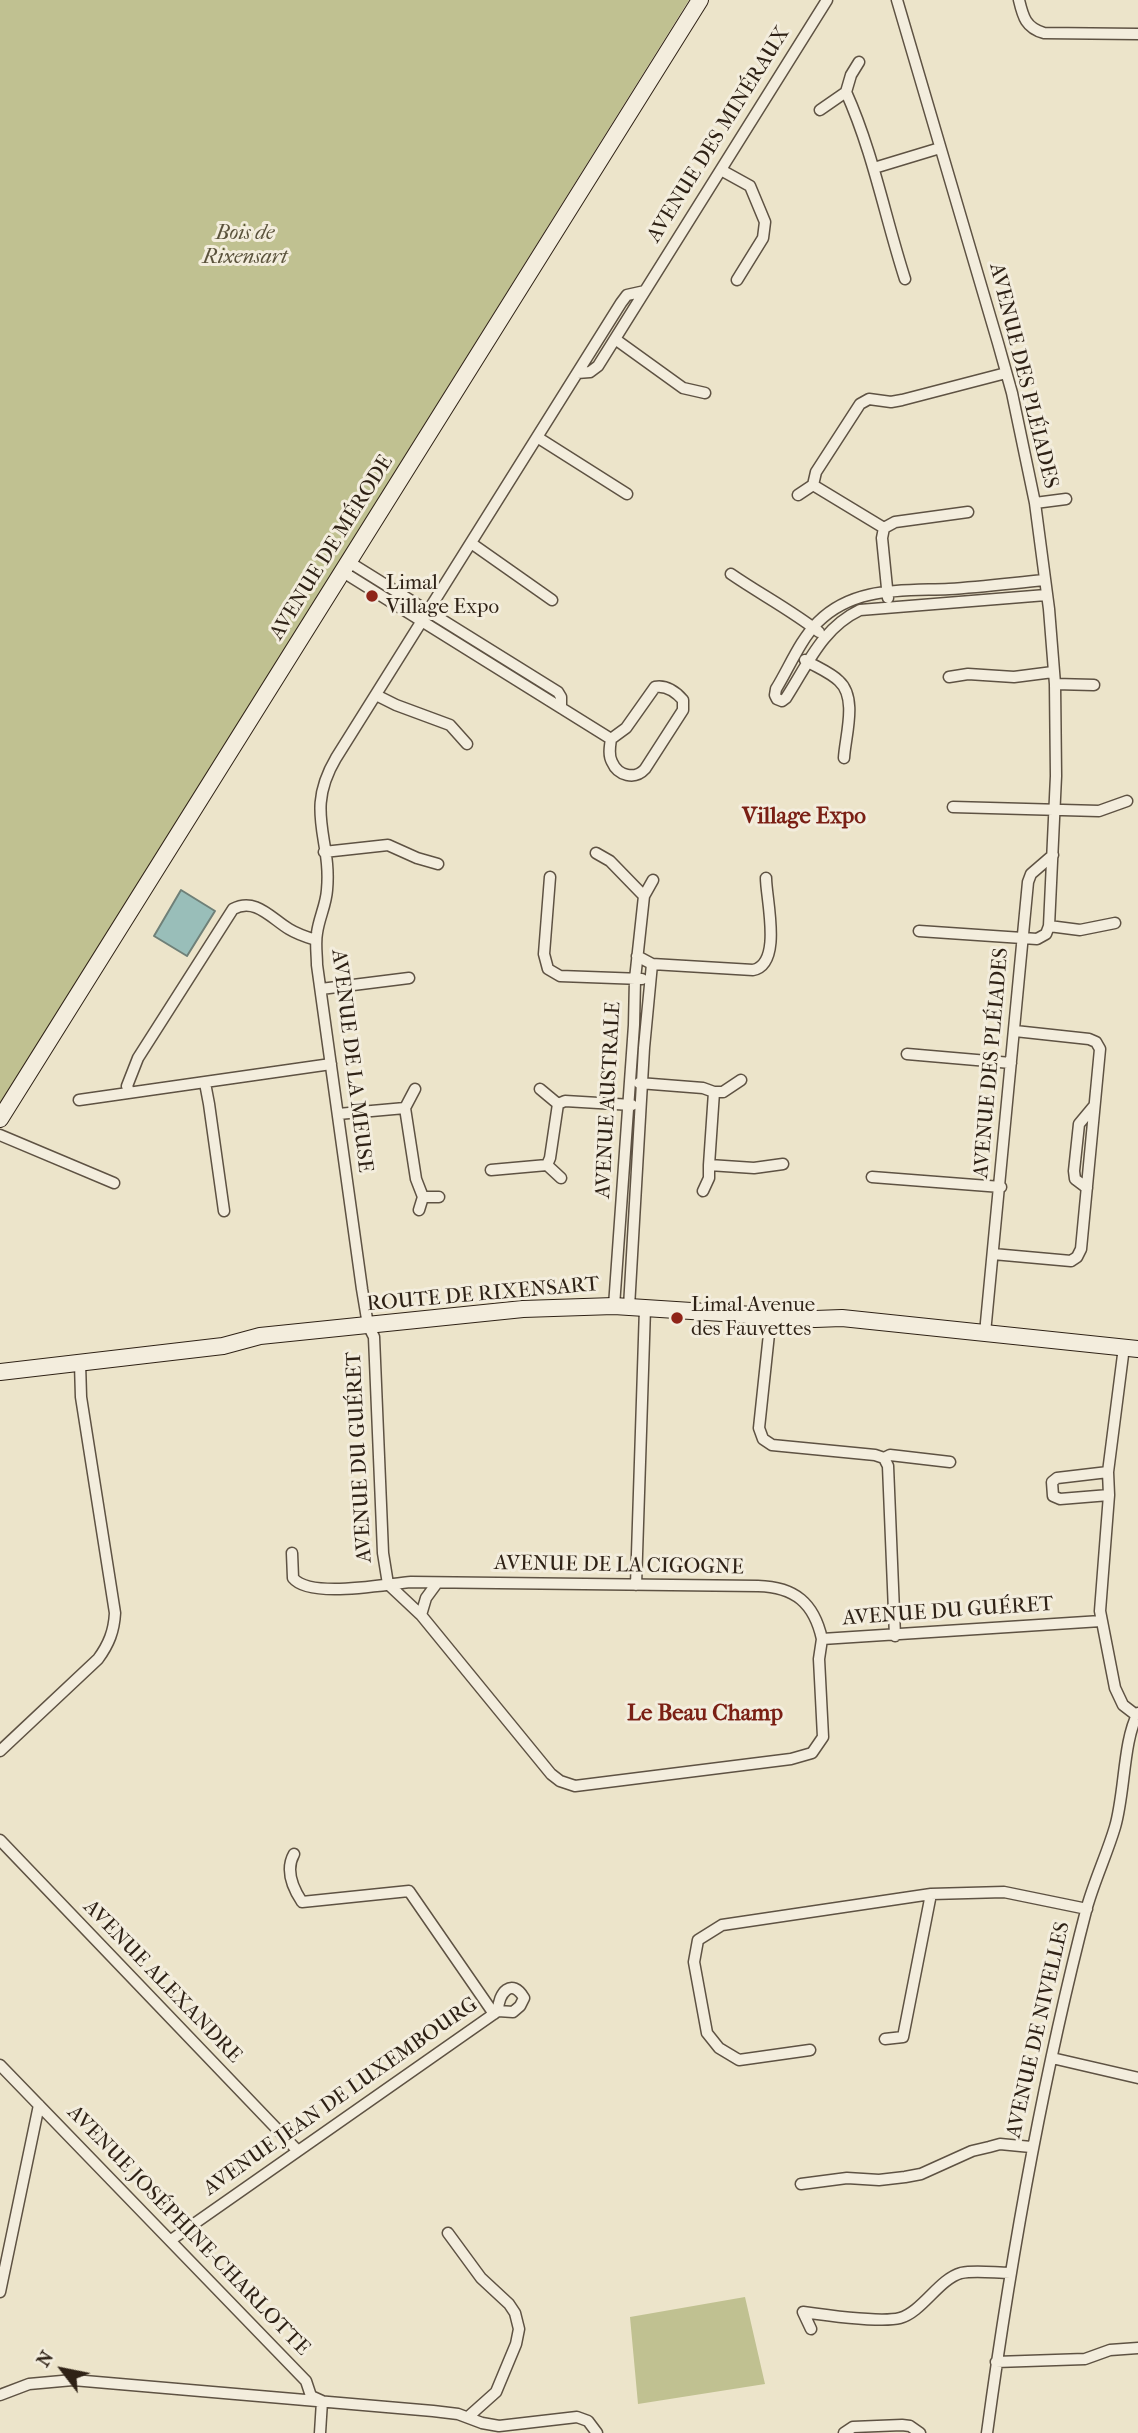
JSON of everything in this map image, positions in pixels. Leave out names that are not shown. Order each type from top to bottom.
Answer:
[{"type":"street","name":"AVENUE DE MÉRODE","points":[[0,1119],[700,0]]},
{"type":"street","name":"AVENUE DES MINÉRAUX","points":[[577,373],[594,370],[615,339],[827,0]]},
{"type":"street","name":"AVENUE DES PLÉIADES","points":[[897,0],[1006,373],[1035,503],[1054,678],[1055,808],[1049,926],[1046,934],[1037,939],[1022,937],[985,1333]]},
{"type":"street","points":[[1019,0],[1026,23],[1044,33],[1138,34]]},
{"type":"street","points":[[820,110],[846,92],[851,75],[859,62]]},
{"type":"street","points":[[846,92],[874,168],[905,279]]},
{"type":"street","points":[[874,168],[940,148]]},
{"type":"street","points":[[721,170],[750,186],[765,222],[763,238],[737,279]]},
{"type":"street","name":"AVENUE DES MINÉRAUX","points":[[421,621],[624,298],[645,291]]},
{"type":"street","points":[[615,339],[683,388],[705,393]]},
{"type":"street","points":[[798,495],[813,485],[817,472],[860,404],[869,399],[891,402],[902,400],[1006,373]]},
{"type":"street","points":[[537,437],[627,494]]},
{"type":"street","points":[[813,485],[884,528]]},
{"type":"street","points":[[1035,503],[1066,499]]},
{"type":"street","points":[[884,528],[895,522],[968,512]]},
{"type":"street","points":[[884,528],[888,606]]},
{"type":"street","points":[[471,543],[552,600]]},
{"type":"street","points":[[346,567],[428,611],[558,692],[561,708]]},
{"type":"street","points":[[346,567],[421,621],[611,739]]},
{"type":"street","points":[[730,574],[761,595],[786,607],[824,636]]},
{"type":"street","points":[[1045,580],[888,592],[862,596],[841,604],[813,627],[775,695],[782,701],[786,698],[824,636],[837,623],[854,613],[888,606],[1046,595]]},
{"type":"street","name":"AVENUE DE LA MEUSE","points":[[368,1325],[316,940],[328,889],[320,807],[324,782],[336,758],[421,621]]},
{"type":"street","points":[[797,654],[839,681],[845,690],[848,703],[844,758]]},
{"type":"street","points":[[949,677],[968,674],[1054,678],[1094,685]]},
{"type":"street","points":[[662,686],[683,700],[682,712],[639,775],[630,777],[613,765],[610,756],[611,739],[626,728],[655,687],[662,686]]},
{"type":"street","points":[[376,695],[450,726],[467,744]]},
{"type":"street","points":[[953,807],[1099,811],[1127,801]]},
{"type":"street","points":[[324,852],[388,845],[438,864]]},
{"type":"street","points":[[596,853],[610,861],[644,896]]},
{"type":"street","points":[[919,930],[1022,937],[1031,874],[1053,855]]},
{"type":"street","points":[[550,877],[544,954],[548,969],[560,976],[649,980]]},
{"type":"street","points":[[638,956],[652,964],[753,970],[762,967],[767,960],[769,947],[771,908],[766,878]]},
{"type":"street","name":"AVENUE AUSTRALE","points":[[629,1307],[624,1191],[627,1105],[635,979],[644,896],[653,880]]},
{"type":"street","points":[[129,1091],[127,1086],[138,1058],[233,909],[252,904],[294,932],[316,940]]},
{"type":"street","points":[[1049,926],[1080,930],[1115,923]]},
{"type":"street","name":"AVENUE AUSTRALE","points":[[629,1307],[652,964]]},
{"type":"street","points":[[321,989],[409,978]]},
{"type":"street","points":[[993,1254],[1071,1261],[1077,1257],[1081,1249],[1087,1188],[1100,1049],[1096,1042],[1089,1038],[1014,1031]]},
{"type":"street","points":[[907,1054],[1011,1063]]},
{"type":"street","points":[[79,1100],[331,1064]]},
{"type":"street","points":[[629,1082],[723,1092],[741,1080]]},
{"type":"street","points":[[205,1083],[224,1211]]},
{"type":"street","points":[[415,1089],[405,1108],[416,1179],[423,1197],[419,1210]]},
{"type":"street","points":[[540,1089],[558,1104]]},
{"type":"street","points":[[703,1191],[709,1178],[714,1092]]},
{"type":"street","points":[[558,1104],[565,1101],[642,1106]]},
{"type":"street","points":[[547,1165],[558,1104]]},
{"type":"street","points":[[338,1114],[405,1108]]},
{"type":"street","points":[[0,1135],[114,1183]]},
{"type":"street","points":[[709,1165],[754,1168],[783,1164]]},
{"type":"street","points":[[491,1170],[547,1165],[561,1178]]},
{"type":"street","points":[[872,1177],[1000,1187]]},
{"type":"street","points":[[423,1197],[439,1197]]},
{"type":"street","points":[[629,1307],[636,1585]]},
{"type":"street","name":"ROUTE DE RIXENSART","points":[[0,1372],[223,1346],[260,1336],[523,1309],[629,1307],[896,1322],[1131,1348]]},
{"type":"street","points":[[771,1315],[759,1429],[763,1439],[772,1445],[884,1458],[890,1455],[950,1462]]},
{"type":"street","name":"AVENUE DU GUÉRET","points":[[368,1325],[374,1337],[383,1563],[388,1584],[421,1615],[560,1782],[575,1786],[791,1759],[812,1753],[821,1743],[824,1728],[820,1659],[822,1639],[1101,1620]]},
{"type":"street","points":[[1131,1348],[1108,1472],[1110,1495],[1101,1620],[1115,1688],[1123,1705],[1137,1714]]},
{"type":"street","points":[[0,1751],[98,1659],[108,1645],[114,1628],[116,1613],[81,1397],[80,1363]]},
{"type":"street","points":[[884,1458],[888,1466],[895,1636]]},
{"type":"street","points":[[1108,1472],[1057,1478],[1052,1482],[1053,1496],[1060,1499],[1110,1495]]},
{"type":"street","name":"AVENUE DE LA CIGOGNE","points":[[292,1553],[293,1578],[301,1585],[321,1588],[437,1583],[780,1588],[795,1595],[805,1604],[816,1618],[822,1639]]},
{"type":"street","points":[[421,1615],[426,1598],[437,1583]]},
{"type":"street","name":"AVENUE DE NIVELLES","points":[[987,2433],[1031,2147],[1087,1909],[1122,1801],[1131,1732],[1137,1714]]},
{"type":"street","name":"AVENUE ALEXANDRE","points":[[0,1840],[297,2150]]},
{"type":"street","name":"AVENUE JEAN DE LUXEMBOURG","points":[[171,2240],[496,2012],[409,1891],[302,1902],[295,1891],[288,1867],[294,1854]]},
{"type":"street","points":[[810,2050],[739,2060],[719,2048],[707,2033],[694,1962],[698,1940],[722,1925],[931,1894],[1004,1892],[1087,1909]]},
{"type":"street","points":[[885,2039],[902,2037],[931,1894]]},
{"type":"street","points":[[1052,2057],[1138,2078]]},
{"type":"street","name":"AVENUE JOSÉPHINE-CHARLOTTE","points":[[0,2065],[306,2381],[311,2396],[322,2402]]},
{"type":"street","points":[[0,2292],[4,2252],[39,2105]]},
{"type":"street","points":[[801,2184],[846,2178],[867,2180],[905,2177],[921,2174],[972,2151],[1000,2144],[1031,2147]]},
{"type":"street","points":[[448,2233],[481,2278],[509,2304],[515,2313],[519,2329],[516,2344],[496,2392],[468,2417]]},
{"type":"street","points":[[811,2329],[803,2312],[900,2318],[956,2276],[968,2273],[1010,2273]]},
{"type":"street","points":[[996,2362],[1085,2359],[1110,2350],[1138,2348]]},
{"type":"street","points":[[0,2395],[29,2384],[73,2380],[433,2411],[457,2414],[499,2426],[577,2417],[588,2421],[597,2433]]},
{"type":"street","points":[[320,2433],[322,2402]]},
{"type":"street","points":[[844,2433],[853,2427],[902,2425],[920,2433]]},
{"type":"green space","name":"Bois de Rixensart","points":[[0,0],[689,0],[0,1105]]},
{"type":"green space","points":[[745,2297],[765,2384],[638,2404],[630,2317]]},
{"type":"water","points":[[181,890],[215,911],[187,956],[154,936]]},
{"type":"place","name":"Limal Village Expo","points":[[372,596]]},
{"type":"place","name":"Limal Avenue des Fauvettes","points":[[677,1318]]},
{"type":"district","name":"Village Expo","points":[[804,817]]},
{"type":"district","name":"Le Beau Champ","points":[[705,1714]]}]
